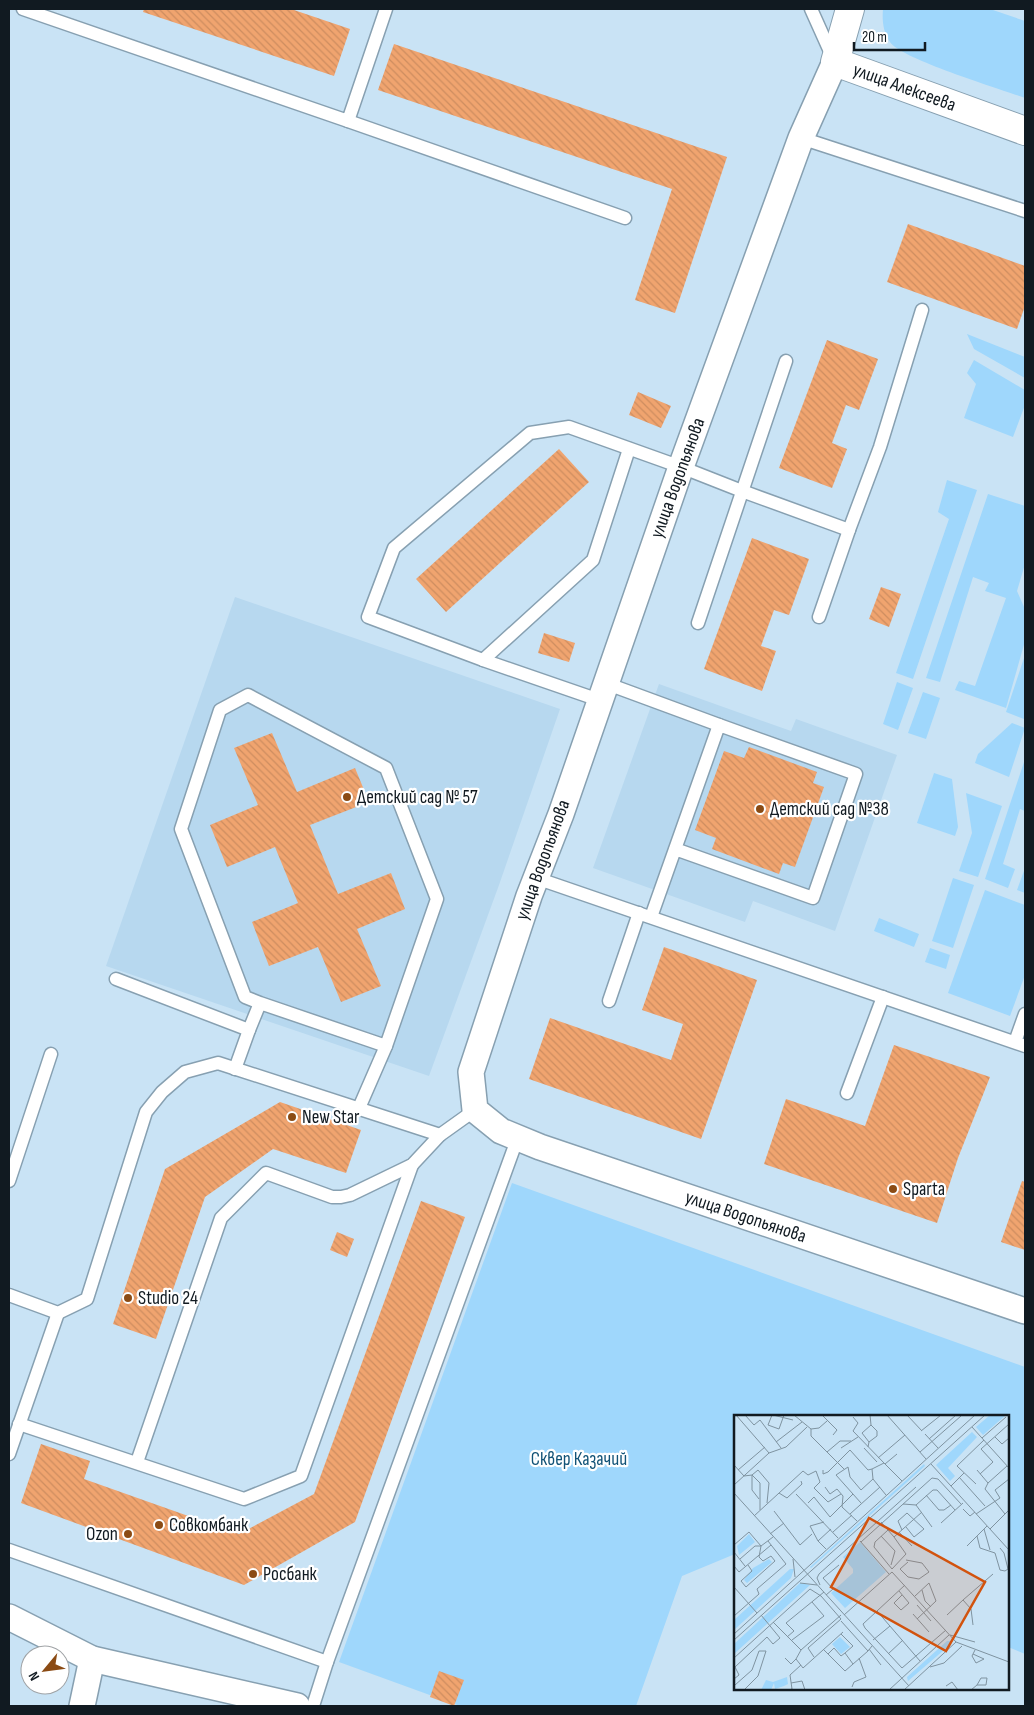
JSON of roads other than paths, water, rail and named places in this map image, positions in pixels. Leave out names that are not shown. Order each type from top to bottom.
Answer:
[{"type":"street","name":"улица Алексеева","points":[[850,9],[835,62],[1025,131]]},
{"type":"street","name":"улица Водопьянова","points":[[835,62],[801,138],[602,692],[561,814],[536,878],[471,1072],[475,1110],[501,1131],[550,1150],[1025,1311]]},
{"type":"street","points":[[9,1617],[92,1659],[297,1706]]},
{"type":"street","points":[[82,1706],[92,1659]]},
{"type":"lane","points":[[23,9],[626,218]]},
{"type":"lane","points":[[348,121],[386,9]]},
{"type":"lane","points":[[811,9],[835,62]]},
{"type":"lane","points":[[801,138],[1025,211]]},
{"type":"lane","points":[[819,617],[880,447],[922,310]]},
{"type":"lane","points":[[698,624],[786,361]]},
{"type":"lane","points":[[675,849],[813,898],[856,774],[719,725],[483,660],[368,618],[394,548],[530,433],[569,427],[849,530]]},
{"type":"lane","points":[[483,660],[593,560],[629,449]]},
{"type":"lane","points":[[359,1108],[386,1046],[437,898],[386,768],[248,695],[220,710],[181,829],[245,997],[386,1046]]},
{"type":"lane","points":[[609,1001],[675,849],[719,725]]},
{"type":"lane","points":[[536,878],[1020,1044],[1025,1014]]},
{"type":"lane","points":[[116,980],[249,1030]]},
{"type":"lane","points":[[847,1093],[883,997]]},
{"type":"lane","points":[[235,1069],[260,1003]]},
{"type":"lane","points":[[9,1181],[52,1054]]},
{"type":"lane","points":[[9,1294],[58,1313],[87,1300],[146,1112],[162,1092],[185,1072],[218,1063],[440,1135]]},
{"type":"lane","points":[[137,1462],[221,1218],[266,1173],[332,1197],[342,1197],[412,1165],[440,1135],[475,1110]]},
{"type":"lane","points":[[313,1706],[327,1662],[518,1137]]},
{"type":"lane","points":[[19,1424],[244,1499],[301,1476],[412,1165]]},
{"type":"lane","points":[[9,1454],[58,1313]]},
{"type":"lane","points":[[9,1550],[327,1662]]},
{"type":"place","name":"Детский сад № 57","points":[[347,797]]},
{"type":"place","name":"Детский сад №38","points":[[760,809]]},
{"type":"place","name":"New Star","points":[[292,1117]]},
{"type":"place","name":"Sparta","points":[[893,1189]]},
{"type":"place","name":"Studio 24","points":[[128,1298]]},
{"type":"place","name":"Совкомбанк","points":[[159,1525]]},
{"type":"place","name":"Ozon","points":[[128,1534]]},
{"type":"place","name":"Росбанк","points":[[253,1574]]},
{"type":"park label","name":"Сквер Казачий","points":[[579,1459]]}]
